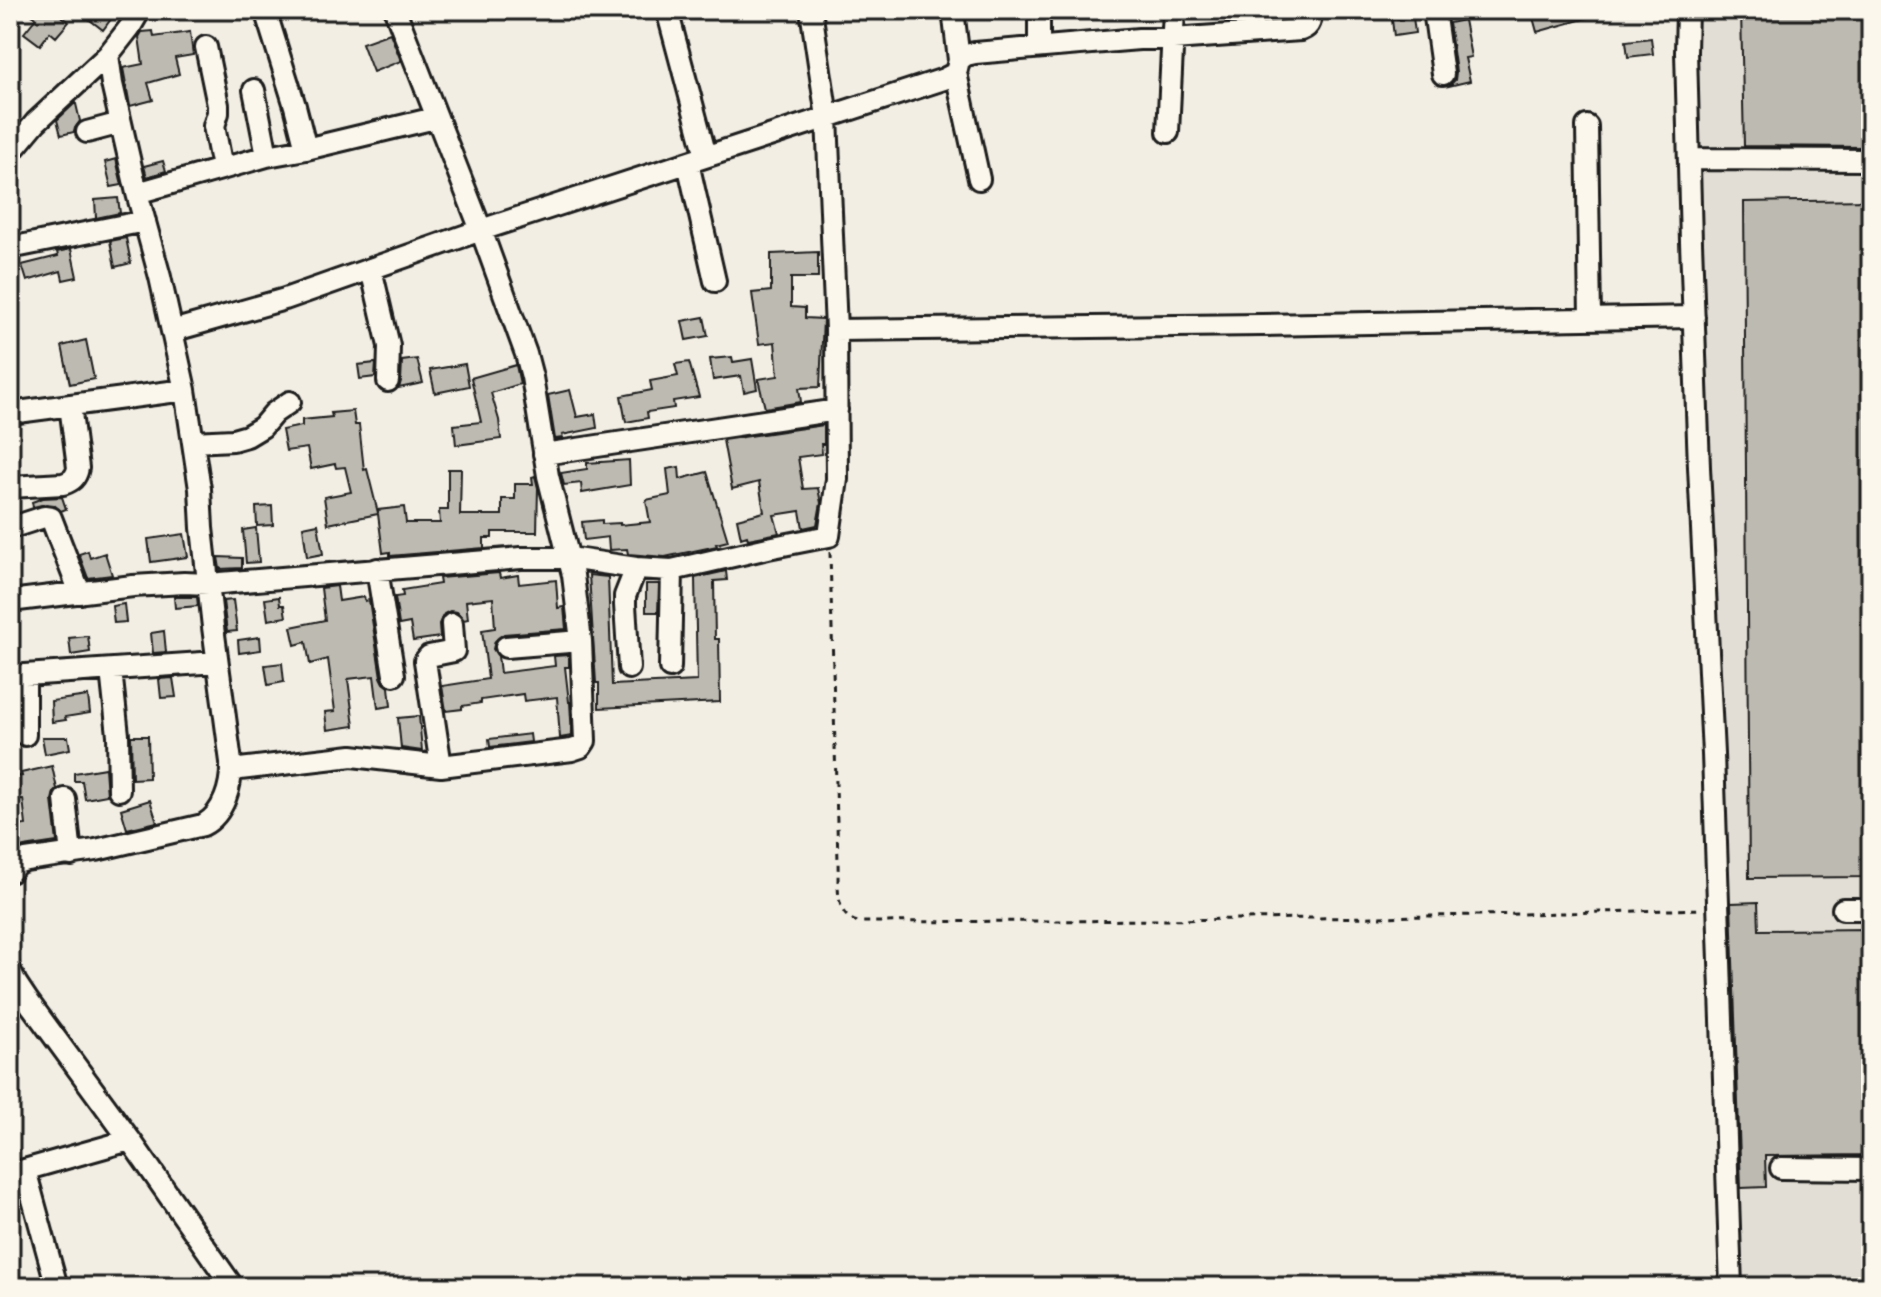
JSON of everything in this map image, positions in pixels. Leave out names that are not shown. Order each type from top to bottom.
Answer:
[{"type":"street","points":[[10,153],[36,122],[108,55],[140,10]]},
{"type":"street","points":[[265,10],[306,149]]},
{"type":"street","points":[[231,770],[352,756],[441,766],[572,750],[583,746],[585,737],[581,641],[573,575],[544,454],[526,354],[395,10]]},
{"type":"street","points":[[667,10],[697,160],[715,281]]},
{"type":"street","points":[[10,601],[133,586],[209,584],[510,559],[569,558],[672,570],[829,536],[837,479],[836,330],[827,117],[811,10]]},
{"type":"street","points":[[953,10],[957,67],[979,179]]},
{"type":"street","points":[[1039,10],[1039,47]]},
{"type":"street","points":[[1168,132],[1174,10]]},
{"type":"street","points":[[172,331],[285,299],[481,230],[944,79],[966,55],[1139,39],[1301,30],[1309,25],[1310,10]]},
{"type":"street","points":[[1434,10],[1443,74]]},
{"type":"street","points":[[1687,10],[1694,317],[1731,1287]]},
{"type":"street","points":[[206,47],[218,105],[214,126],[222,168]]},
{"type":"street","points":[[12,863],[71,855],[203,825],[217,815],[222,806],[231,770],[203,540],[200,489],[185,390],[110,77],[108,55]]},
{"type":"street","points":[[254,90],[267,156]]},
{"type":"street","points":[[137,193],[267,156],[435,118]]},
{"type":"street","points":[[87,132],[121,123]]},
{"type":"street","points":[[1587,126],[1590,318]]},
{"type":"street","points":[[1690,159],[1871,160]]},
{"type":"street","points":[[10,248],[145,221]]},
{"type":"street","points":[[371,269],[389,346],[388,381]]},
{"type":"street","points":[[836,330],[1694,317]]},
{"type":"street","points":[[10,413],[185,390]]},
{"type":"street","points":[[193,442],[233,440],[247,436],[290,402]]},
{"type":"street","points":[[10,487],[63,484],[76,475],[78,468],[70,405]]},
{"type":"street","points":[[544,454],[837,410]]},
{"type":"street","points":[[10,528],[44,517],[51,518],[80,593]]},
{"type":"street","points":[[629,668],[625,596],[636,568]]},
{"type":"street","points":[[377,569],[394,675]]},
{"type":"street","points":[[670,667],[672,570]]},
{"type":"street","points":[[441,766],[425,661],[429,656],[455,650],[452,624]]},
{"type":"street","points":[[506,647],[581,641]]},
{"type":"street","points":[[25,735],[17,676],[217,662]]},
{"type":"street","points":[[111,670],[118,735],[119,790]]},
{"type":"street","points":[[65,799],[71,855]]},
{"type":"street","points":[[1843,909],[1871,909]]},
{"type":"street","points":[[10,970],[43,1023],[233,1287]]},
{"type":"street","points":[[57,1287],[18,1172],[130,1140]]},
{"type":"street","points":[[1781,1168],[1871,1169]]},
{"type":"path","points":[[829,536],[838,862],[841,904],[849,920],[1029,923],[1357,919],[1718,908]]},
{"type":"shaded area","points":[[1692,10],[1871,10],[1871,1287],[1796,1287],[1795,1282],[1742,1286],[1733,1189]]},
{"type":"building","points":[[26,10],[54,10],[69,22],[56,37],[50,32],[40,45],[24,33],[36,18]]},
{"type":"building","points":[[77,10],[99,10],[111,19],[103,30]]},
{"type":"building","points":[[1531,10],[1600,10],[1601,14],[1537,32]]},
{"type":"building","points":[[1741,10],[1871,10],[1871,94],[1865,94],[1866,147],[1744,146]]},
{"type":"building","points":[[1413,17],[1415,33],[1394,36],[1392,20]]},
{"type":"building","points":[[1464,20],[1471,57],[1465,58],[1470,81],[1449,86],[1455,80],[1456,72],[1449,23]]},
{"type":"building","points":[[153,31],[154,37],[190,32],[193,55],[175,58],[179,74],[148,83],[153,100],[130,106],[123,68],[143,64],[139,37],[142,32]]},
{"type":"building","points":[[390,33],[401,61],[373,72],[362,43]]},
{"type":"building","points":[[1651,38],[1653,54],[1628,57],[1626,41]]},
{"type":"building","points":[[74,104],[80,121],[74,132],[61,135],[57,120]]},
{"type":"building","points":[[116,159],[122,185],[111,187],[105,162]]},
{"type":"building","points":[[163,161],[166,171],[147,177],[144,166]]},
{"type":"building","points":[[118,198],[120,213],[96,218],[95,200]]},
{"type":"building","points":[[1871,200],[1871,877],[1749,878],[1744,202]]},
{"type":"building","points":[[126,238],[131,263],[115,267],[110,241]]},
{"type":"building","points":[[71,249],[77,277],[63,280],[61,271],[27,281],[22,265],[58,256],[57,252]]},
{"type":"building","points":[[818,252],[818,278],[791,278],[791,307],[805,308],[805,318],[823,319],[820,387],[799,388],[801,402],[765,408],[758,379],[778,376],[775,342],[759,344],[752,293],[771,291],[771,254]]},
{"type":"building","points":[[704,317],[708,336],[686,340],[682,321]]},
{"type":"building","points":[[86,340],[94,379],[70,384],[62,346]]},
{"type":"building","points":[[732,357],[733,362],[752,359],[757,389],[744,392],[741,376],[713,380],[710,359]]},
{"type":"building","points":[[417,359],[423,383],[399,388],[402,361]]},
{"type":"building","points":[[689,362],[699,397],[673,401],[674,408],[647,412],[648,418],[626,422],[621,396],[652,390],[650,381],[678,376],[675,364]]},
{"type":"building","points":[[376,363],[375,377],[360,379],[358,365]]},
{"type":"building","points":[[465,364],[469,386],[435,393],[430,370]]},
{"type":"building","points":[[516,365],[520,384],[491,393],[501,439],[456,445],[454,425],[481,422],[471,378]]},
{"type":"building","points":[[570,390],[577,417],[595,414],[597,428],[555,439],[548,395]]},
{"type":"building","points":[[353,411],[355,425],[359,425],[364,470],[367,469],[378,513],[378,510],[404,507],[406,523],[440,523],[439,510],[448,510],[448,469],[461,469],[460,515],[502,515],[502,499],[515,499],[515,484],[533,484],[532,477],[535,476],[538,488],[537,532],[492,532],[492,538],[484,538],[484,548],[390,556],[390,552],[383,553],[378,514],[328,524],[324,497],[351,492],[345,467],[336,468],[335,464],[311,469],[307,448],[286,451],[282,430],[302,426],[302,420]]},
{"type":"building","points":[[824,425],[822,454],[798,457],[803,489],[818,488],[821,503],[817,525],[803,528],[800,511],[774,515],[779,533],[741,538],[737,519],[764,512],[759,482],[732,489],[723,440]]},
{"type":"building","points":[[629,460],[630,485],[582,493],[581,483],[564,485],[561,473],[587,469],[587,463]]},
{"type":"building","points":[[679,467],[680,479],[707,472],[728,541],[665,557],[628,554],[627,549],[609,550],[608,537],[584,540],[582,522],[602,520],[602,524],[620,525],[650,522],[646,500],[670,495],[667,469]]},
{"type":"building","points":[[62,497],[66,509],[61,511],[54,505],[33,507],[32,502],[43,498]]},
{"type":"building","points":[[272,506],[273,525],[257,526],[256,507]]},
{"type":"building","points":[[318,524],[323,554],[307,557],[303,527]]},
{"type":"building","points":[[256,528],[259,562],[246,563],[243,530]]},
{"type":"building","points":[[184,534],[188,557],[151,562],[148,539]]},
{"type":"building","points":[[88,551],[90,558],[105,553],[112,575],[88,578],[79,554]]},
{"type":"building","points":[[218,557],[242,558],[242,568],[220,569]]},
{"type":"building","points":[[726,571],[727,580],[714,581],[720,702],[599,708],[589,575],[608,577],[612,685],[697,681],[695,578]]},
{"type":"building","points":[[499,573],[500,578],[518,575],[519,584],[556,580],[558,608],[564,607],[566,629],[504,634],[495,641],[493,649],[498,656],[500,673],[555,666],[554,656],[569,655],[569,667],[565,667],[572,736],[560,738],[557,697],[524,701],[523,694],[481,700],[481,703],[462,706],[462,709],[446,711],[442,686],[488,679],[482,630],[495,628],[493,598],[466,601],[468,619],[464,620],[457,612],[444,614],[439,624],[440,637],[413,641],[410,623],[399,625],[395,597],[403,596],[402,590],[440,584],[439,578]]},
{"type":"building","points":[[646,584],[659,584],[658,612],[646,612]]},
{"type":"building","points":[[337,586],[339,601],[364,597],[365,601],[369,600],[381,677],[389,687],[391,706],[378,708],[374,676],[348,679],[354,726],[327,730],[325,712],[335,711],[328,659],[310,664],[306,642],[295,645],[291,627],[325,620],[321,588]]},
{"type":"building","points":[[174,597],[197,597],[198,606],[175,608]]},
{"type":"building","points":[[279,597],[286,617],[268,620],[265,599]]},
{"type":"building","points":[[233,600],[237,631],[227,632],[223,601]]},
{"type":"building","points":[[124,604],[126,622],[114,623],[112,606]]},
{"type":"building","points":[[164,631],[166,652],[153,653],[151,633]]},
{"type":"building","points":[[88,636],[90,652],[71,655],[69,638]]},
{"type":"building","points":[[260,637],[261,650],[239,653],[238,640]]},
{"type":"building","points":[[282,663],[284,682],[268,685],[265,665]]},
{"type":"building","points":[[173,678],[176,697],[161,698],[159,679]]},
{"type":"building","points":[[88,696],[90,713],[52,722],[51,701]]},
{"type":"building","points":[[419,716],[422,751],[401,748],[398,718]]},
{"type":"building","points":[[530,734],[531,742],[490,747],[489,739]]},
{"type":"building","points":[[131,736],[148,736],[149,778],[132,779]]},
{"type":"building","points":[[42,737],[68,737],[70,749],[45,754]]},
{"type":"building","points":[[52,766],[57,789],[52,800],[57,842],[10,852],[10,827],[26,825],[23,799],[10,800],[10,777]]},
{"type":"building","points":[[105,768],[107,795],[85,799],[82,781],[74,781],[74,773]]},
{"type":"building","points":[[150,800],[157,822],[127,829],[121,809]]},
{"type":"building","points":[[1758,902],[1759,930],[1871,929],[1871,1155],[1765,1156],[1766,1187],[1741,1188],[1731,903]]}]
